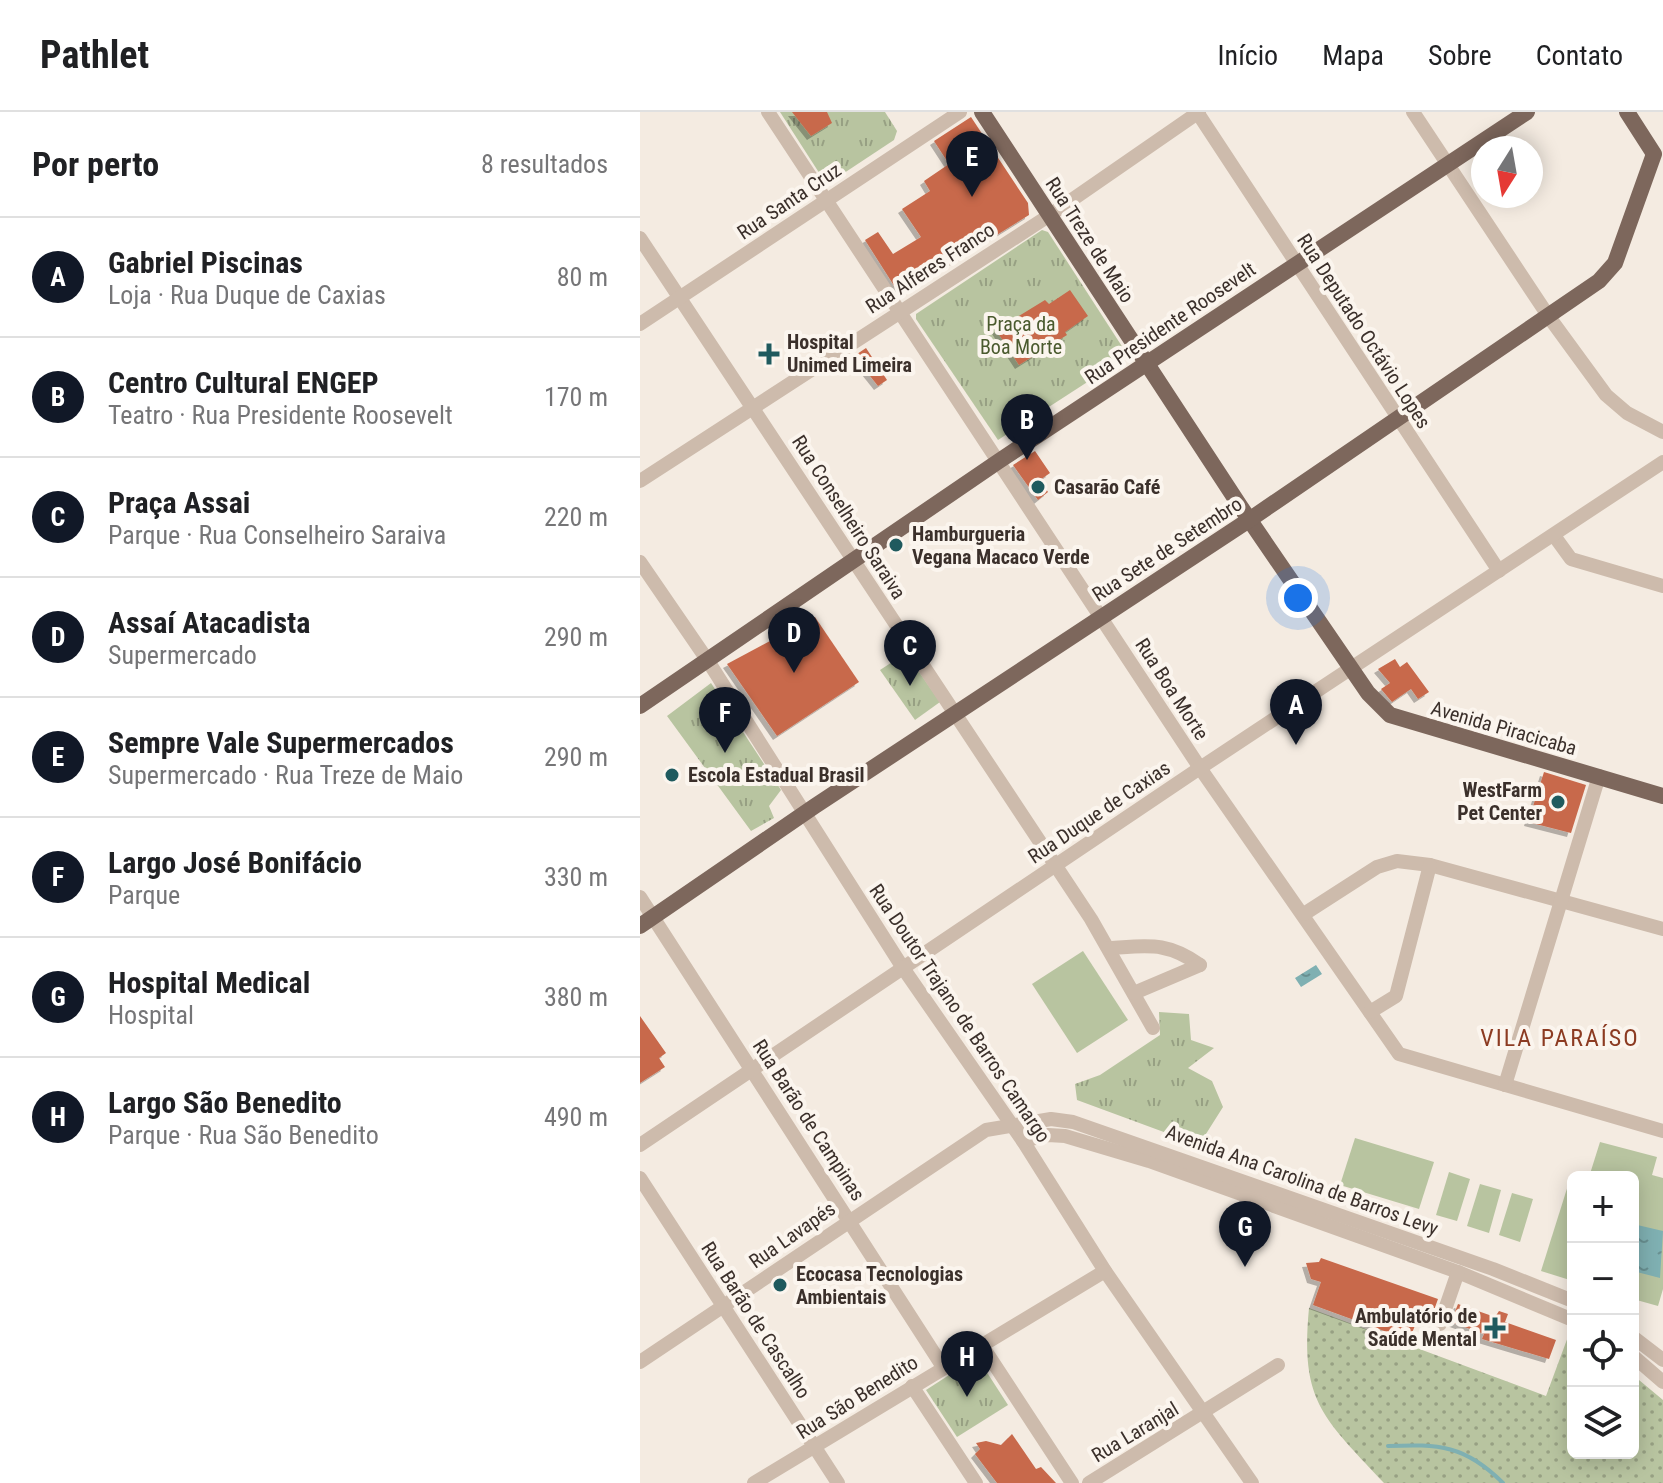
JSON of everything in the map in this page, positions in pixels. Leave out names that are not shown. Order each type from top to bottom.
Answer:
[{"type":"main road","name":"Rua Treze de Maio","points":[[982,112],[1351,670]]},
{"type":"main road","name":"Rua Presidente Roosevelt","points":[[640,706],[999,461],[1527,112]]},
{"type":"main road","points":[[1627,112],[1658,156]]},
{"type":"main road","name":"Rua Sete de Setembro","points":[[646,921],[1100,616],[1249,520],[1599,281],[1615,263],[1658,156]]},
{"type":"main road","name":"Avenida Piracicaba","points":[[1351,670],[1390,715],[1663,796]]},
{"type":"street","name":"Rua Boa Morte","points":[[768,112],[1200,768],[1399,1054],[1663,1131]]},
{"type":"street","name":"Rua Santa Cruz","points":[[640,324],[960,112]]},
{"type":"street","name":"Rua Alferes Franco","points":[[640,481],[1050,215],[1198,112]]},
{"type":"street","name":"Rua Deputado Octávio Lopes","points":[[1198,112],[1499,571]]},
{"type":"street","points":[[1413,112],[1549,317],[1606,395],[1627,413],[1663,432]]},
{"type":"street","name":"Rua Conselheiro Saraiva","points":[[640,238],[1091,919],[1153,1028]]},
{"type":"street","name":"Rua Duque de Caxias","points":[[640,1145],[1200,768],[1555,537],[1663,462]]},
{"type":"street","points":[[1555,537],[1571,559],[1663,586]]},
{"type":"street","name":"Rua Doutor Trajano de Barros Camargo","points":[[640,562],[708,661],[903,968],[1023,1141],[1105,1271],[1252,1483]]},
{"type":"street","points":[[1505,1085],[1559,899],[1599,776]]},
{"type":"street","points":[[1304,914],[1377,867],[1397,861],[1430,865],[1663,929]]},
{"type":"street","points":[[1370,1012],[1396,996],[1430,865]]},
{"type":"street","name":"Rua Barão de Campinas","points":[[640,897],[646,921],[752,1070],[943,1367]]},
{"type":"street","points":[[1109,948],[1159,945],[1177,949],[1200,965],[1134,993]]},
{"type":"street","name":"Avenida Ana Carolina de Barros Levy","points":[[1012,1127],[1051,1119],[1123,1137],[1493,1269],[1567,1299]]},
{"type":"street","name":"Rua Lavapés","points":[[640,1362],[986,1130],[1012,1127]]},
{"type":"street","name":"Avenida Ana Carolina de Barros Levy","points":[[1023,1141],[1048,1135],[1065,1136],[1149,1161],[1458,1272],[1567,1317]]},
{"type":"street","name":"Rua Barão de Cascalho","points":[[640,1178],[838,1483]]},
{"type":"street","name":"Rua São Benedito","points":[[754,1483],[1105,1271]]},
{"type":"street","points":[[1440,1324],[1458,1272]]},
{"type":"street","points":[[1639,1342],[1663,1360]]},
{"type":"street","points":[[981,1344],[1072,1483]]},
{"type":"street","points":[[1639,1361],[1663,1382]]},
{"type":"street","name":"Rua Laranjal","points":[[1089,1483],[1203,1415],[1278,1365]]},
{"type":"street","points":[[912,1386],[976,1483]]},
{"type":"green space","points":[[780,112],[885,112],[897,131],[894,140],[832,181],[825,182]]},
{"type":"green space","name":"Praça da Boa Morte","points":[[1042,230],[1048,232],[1126,357],[998,440],[916,319],[916,314]]},
{"type":"green space","points":[[906,653],[940,702],[915,720],[880,670]]},
{"type":"green space","points":[[711,683],[781,790],[769,806],[774,818],[751,831],[667,716]]},
{"type":"green space","points":[[1083,951],[1128,1020],[1077,1053],[1032,984]]},
{"type":"green space","points":[[1159,1012],[1189,1014],[1191,1040],[1214,1048],[1188,1068],[1212,1081],[1223,1107],[1199,1145],[1077,1100],[1075,1084],[1100,1075],[1160,1035]]},
{"type":"green space","points":[[1355,1138],[1434,1162],[1419,1209],[1340,1185]]},
{"type":"green space","points":[[1600,1142],[1657,1157],[1652,1175],[1663,1178],[1663,1289],[1658,1306],[1639,1301],[1639,1171],[1591,1171]]},
{"type":"green space","points":[[1449,1172],[1470,1179],[1457,1221],[1436,1215]]},
{"type":"green space","points":[[1480,1184],[1501,1190],[1489,1233],[1467,1226]]},
{"type":"green space","points":[[1567,1189],[1567,1279],[1541,1271]]},
{"type":"green space","points":[[1512,1193],[1533,1199],[1520,1242],[1499,1235]]},
{"type":"green space","points":[[1309,1308],[1546,1396],[1567,1339],[1567,1459],[1639,1459],[1639,1380],[1663,1400],[1663,1483],[1384,1483],[1345,1441],[1320,1406],[1308,1366]]},
{"type":"green space","points":[[977,1357],[1008,1405],[957,1437],[926,1390]]},
{"type":"water","points":[[1316,965],[1322,974],[1301,987],[1295,978]]},
{"type":"water","points":[[1639,1225],[1663,1231],[1660,1278],[1639,1273]]},
{"type":"building","points":[[792,112],[827,112],[832,123],[811,136]]},
{"type":"building","points":[[971,117],[1028,203],[1029,215],[900,295],[865,240],[878,232],[893,254],[921,237],[902,209],[930,191],[924,181],[949,164],[934,141]]},
{"type":"building","points":[[1070,290],[1088,316],[1065,332],[1067,335],[1019,365],[996,330],[1045,300],[1049,304]]},
{"type":"building","points":[[866,348],[887,380],[878,386],[854,356]]},
{"type":"building","points":[[1035,451],[1050,473],[1040,480],[1048,492],[1038,500],[1013,465]]},
{"type":"building","points":[[815,617],[859,682],[777,736],[727,664]]},
{"type":"building","points":[[1395,659],[1400,667],[1407,662],[1429,692],[1418,699],[1411,689],[1392,702],[1381,689],[1390,683],[1378,669]]},
{"type":"building","name":"WestFarm Pet Center","points":[[1544,772],[1586,785],[1571,833],[1528,822]]},
{"type":"building","points":[[640,1016],[666,1053],[659,1058],[665,1067],[640,1083]]},
{"type":"building","points":[[1321,1258],[1438,1299],[1433,1313],[1422,1309],[1409,1340],[1313,1305],[1321,1282],[1311,1279],[1306,1263],[1319,1262]]},
{"type":"building","name":"Ambulatório de Saúde Mental","points":[[1458,1304],[1495,1317],[1499,1311],[1508,1314],[1505,1322],[1556,1340],[1549,1359],[1482,1339],[1484,1334],[1451,1322]]},
{"type":"building","points":[[1012,1434],[1036,1469],[1041,1467],[1056,1483],[997,1483],[975,1454],[980,1449],[976,1443],[986,1441],[1001,1445]]},
{"type":"waterway","points":[[1388,1446],[1437,1447],[1463,1454],[1503,1483]]},
{"type":"place","name":"Sempre Vale Supermercados","points":[[972,197]]},
{"type":"place","name":"Hospital Unimed Limeira","points":[[769,354]]},
{"type":"place","name":"Centro Cultural ENGEP","points":[[1027,460]]},
{"type":"place","name":"Casarão Café","points":[[1038,487]]},
{"type":"place","name":"Hamburgueria Vegana Macaco Verde","points":[[896,545]]},
{"type":"place","name":"Assaí Atacadista","points":[[794,673]]},
{"type":"place","name":"Praça Assai","points":[[910,686]]},
{"type":"place","name":"Gabriel Piscinas","points":[[1296,745]]},
{"type":"place","name":"Largo José Bonifácio","points":[[725,753]]},
{"type":"place","name":"Escola Estadual Brasil","points":[[672,775]]},
{"type":"place","name":"WestFarm Pet Center","points":[[1558,802]]},
{"type":"place","name":"Hospital Medical","points":[[1245,1267]]},
{"type":"place","name":"Ecocasa Tecnologias Ambientais","points":[[780,1285]]},
{"type":"place","name":"Ambulatório de Saúde Mental","points":[[1495,1328]]},
{"type":"place","name":"Largo São Benedito","points":[[967,1397]]},
{"type":"district","name":"VILA PARAÍSO","points":[[1560,1038]]}]
